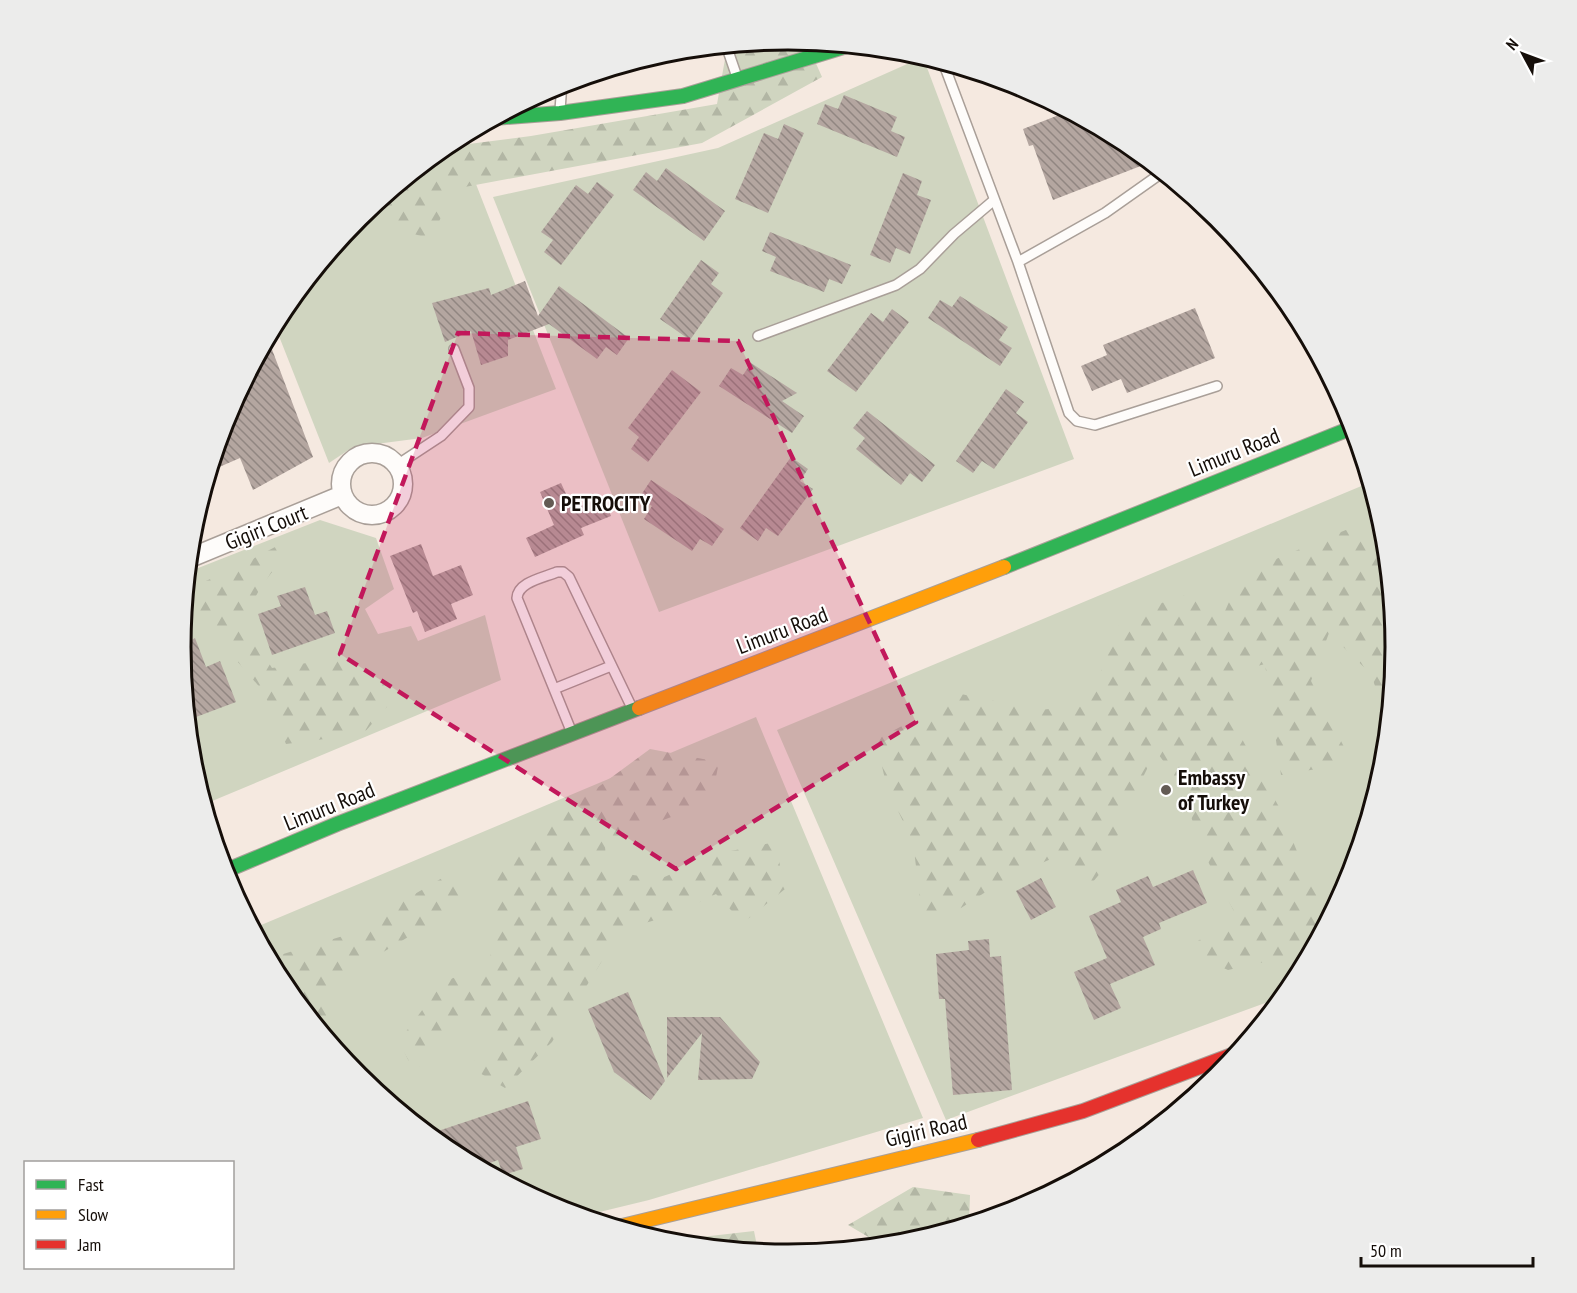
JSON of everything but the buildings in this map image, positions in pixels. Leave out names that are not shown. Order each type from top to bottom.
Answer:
[{"type":"main road","points":[[514,117],[560,113],[682,96],[830,51]]},
{"type":"main road","name":"Limuru Road","points":[[234,868],[337,824],[573,735],[1345,431]]},
{"type":"main road","name":"Gigiri Road","points":[[634,1223],[1015,1131],[1083,1111],[1219,1060]]},
{"type":"street","points":[[365,453],[378,453],[390,458],[397,465],[403,480],[402,493],[396,504],[386,513],[373,516],[360,513],[349,506],[342,495],[341,482],[344,469],[353,459],[365,453]]},
{"type":"street","name":"Gigiri Court","points":[[199,554],[342,495]]},
{"type":"lane","points":[[729,53],[737,80]]},
{"type":"lane","points":[[946,71],[993,201],[1018,262],[1069,413],[1077,421],[1095,425],[1217,386]]},
{"type":"lane","points":[[560,113],[561,95]]},
{"type":"lane","points":[[1018,262],[1106,213],[1156,177]]},
{"type":"lane","points":[[758,336],[896,285],[920,269],[954,234],[993,201]]},
{"type":"lane","points":[[397,465],[441,436],[469,407],[469,388],[454,349]]},
{"type":"lane","points":[[573,735],[517,598],[522,586],[557,572],[568,577],[633,711]]},
{"type":"lane","points":[[554,689],[611,666]]},
{"type":"highlighted area","points":[[458,333],[738,341],[916,722],[676,869],[340,654]]},
{"type":"green space","points":[[810,51],[822,77],[702,143],[454,189],[431,239],[397,229],[374,217],[425,173],[466,144],[531,136],[717,104],[726,53]]},
{"type":"green space","points":[[911,62],[926,66],[1074,459],[659,612],[493,197],[718,148]]},
{"type":"green space","points":[[462,147],[556,389],[422,438],[353,447],[329,463],[279,336],[315,283],[366,224],[425,173]]},
{"type":"green space","points":[[1363,485],[1374,530],[1380,569],[1386,646],[1384,686],[1374,763],[1354,838],[1324,911],[1306,945],[1268,1002],[946,1120],[777,730]]},
{"type":"green space","points":[[320,520],[376,538],[394,589],[365,609],[378,634],[411,626],[418,641],[485,615],[501,680],[212,801],[203,763],[193,686],[191,646],[197,568]]},
{"type":"green space","points":[[1353,527],[1379,560],[1380,569],[1386,646],[1382,707],[1371,674],[1329,633],[1311,681],[1352,763],[1281,775],[1265,664],[1238,671],[1236,728],[1279,807],[1307,876],[1331,894],[1300,954],[1228,970],[1183,950],[1237,917],[1203,852],[1180,784],[1156,751],[1127,809],[1107,865],[1087,889],[1051,859],[1007,878],[961,908],[922,915],[913,842],[887,788],[876,740],[961,694],[1037,710],[1088,706],[1122,616],[1189,594],[1221,620],[1242,573]]},
{"type":"green space","points":[[303,532],[262,585],[242,621],[272,668],[348,657],[400,692],[363,734],[286,744],[263,691],[207,626],[192,621],[195,585],[236,568]]},
{"type":"green space","points":[[756,717],[923,1118],[649,1200],[598,1212],[524,1182],[490,1164],[425,1120],[395,1095],[366,1069],[315,1010],[292,978],[261,925]]},
{"type":"green space","points":[[650,749],[719,762],[711,802],[605,842],[606,871],[660,879],[716,854],[775,842],[785,889],[743,923],[716,894],[676,914],[621,930],[552,1042],[505,1088],[468,1066],[507,1036],[466,1018],[414,1072],[399,1041],[444,981],[488,967],[497,927],[491,866]]},
{"type":"green space","points":[[449,874],[476,896],[375,957],[324,991],[327,1024],[278,956],[343,936]]},
{"type":"green space","points":[[913,1187],[970,1195],[969,1215],[943,1223],[869,1238],[848,1225]]},
{"type":"green space","points":[[754,1231],[756,1242],[749,1242],[703,1237]]},
{"type":"traffic: fast","points":[[514,117],[560,113],[683,96],[830,51]]},
{"type":"traffic: fast","points":[[1004,567],[1345,431]]},
{"type":"traffic: fast","points":[[234,867],[337,824],[639,708]]},
{"type":"traffic: slow","points":[[639,708],[1004,567]]},
{"type":"traffic: slow","points":[[634,1223],[978,1140]]},
{"type":"traffic: jam","points":[[978,1140],[1083,1111],[1219,1060]]},
{"type":"place","name":"PETROCITY","points":[[549,503]]},
{"type":"place","name":"Embassy of Turkey","points":[[1166,790]]}]
